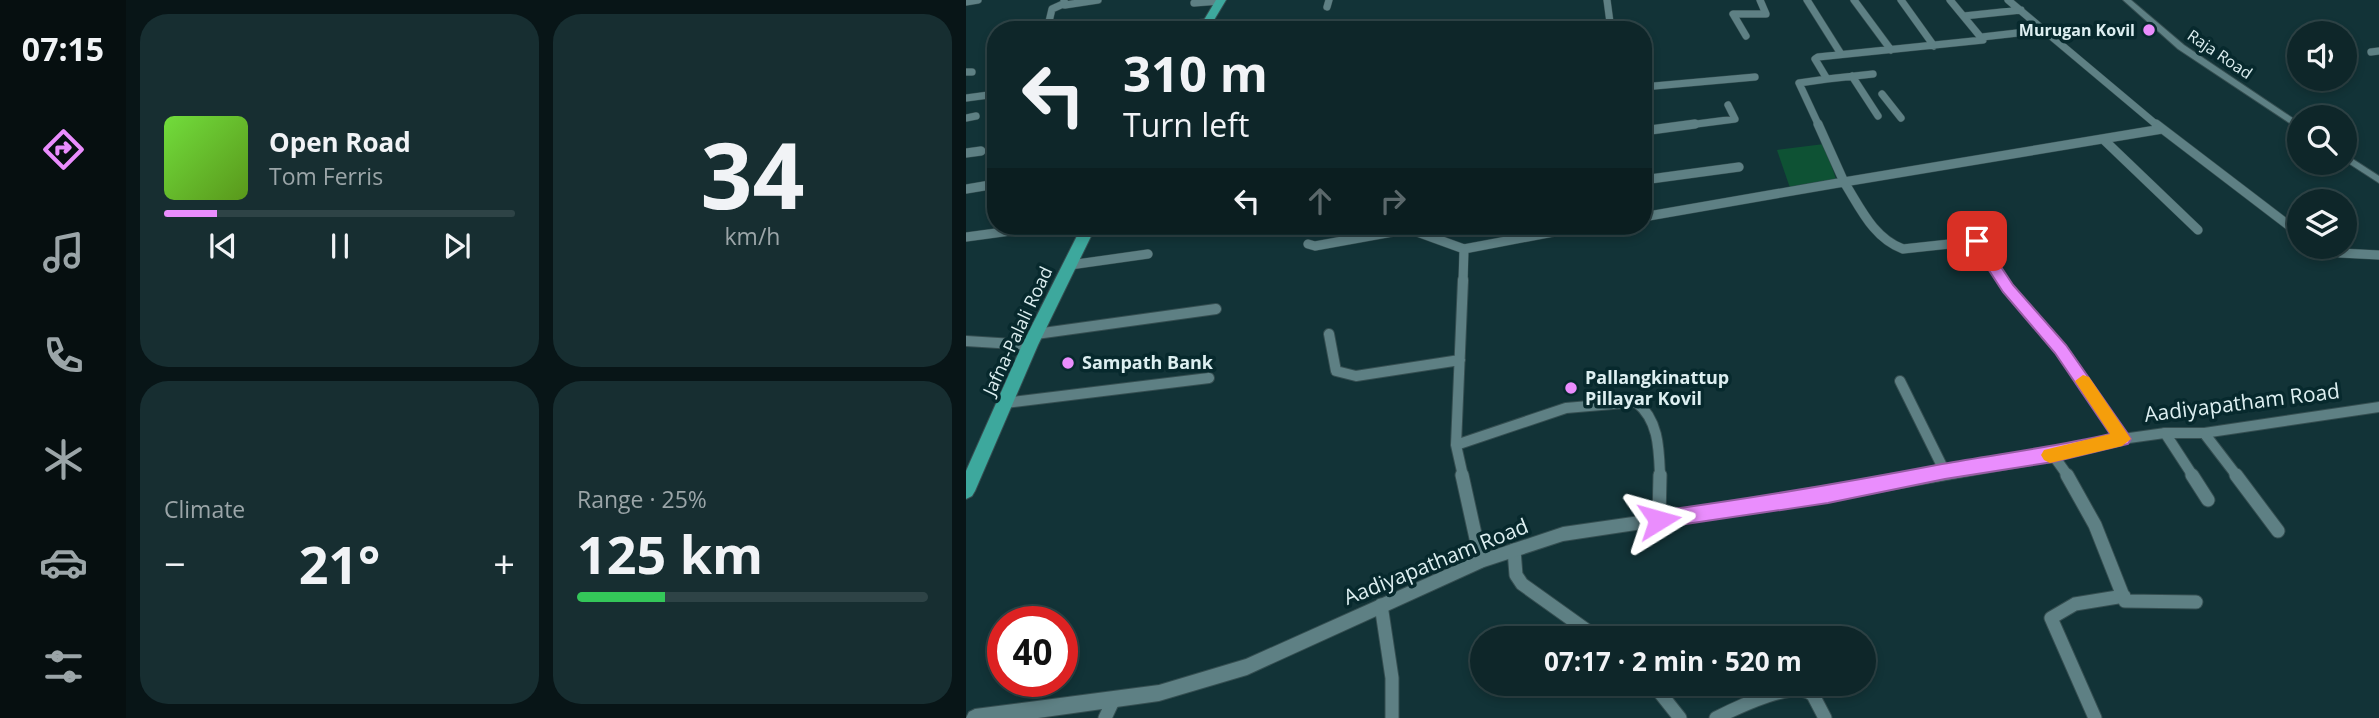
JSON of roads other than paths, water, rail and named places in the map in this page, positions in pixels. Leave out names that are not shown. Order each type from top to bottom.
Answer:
[{"type":"main road","points":[[1208,21],[1221,1]]},
{"type":"main road","name":"Jafna-Palali Road","points":[[966,491],[1033,340],[1085,235]]},
{"type":"street","points":[[966,2],[978,0]]},
{"type":"street","points":[[1049,21],[1052,9],[1063,2],[1098,0]]},
{"type":"street","points":[[1607,0],[1610,21]]},
{"type":"street","points":[[1746,36],[1733,14],[1766,14],[1760,0]]},
{"type":"street","points":[[1807,0],[1841,54]]},
{"type":"street","points":[[1854,0],[1891,50]]},
{"type":"street","points":[[1901,0],[1934,46]]},
{"type":"street","points":[[1950,0],[1982,37]]},
{"type":"street","points":[[2008,0],[2162,129],[2287,224]]},
{"type":"street","name":"Raja Road","points":[[2127,0],[2181,47],[2287,118]]},
{"type":"street","points":[[1194,3],[1221,1]]},
{"type":"street","points":[[1964,16],[2021,10]]},
{"type":"street","points":[[1982,37],[2044,30]]},
{"type":"street","points":[[1827,79],[1815,58],[1979,42],[1982,37]]},
{"type":"street","points":[[1872,74],[1798,84],[1844,182],[1880,234],[1893,246],[1903,248],[1974,236],[2008,289],[2060,349],[2122,439]]},
{"type":"street","points":[[1852,76],[1878,116]]},
{"type":"street","points":[[1652,86],[1755,77]]},
{"type":"street","points":[[1864,95],[1893,93]]},
{"type":"street","points":[[1882,94],[1901,118]]},
{"type":"street","points":[[966,98],[987,95]]},
{"type":"street","points":[[1652,130],[1732,121],[1735,119],[1728,105]]},
{"type":"street","points":[[966,118],[976,116]]},
{"type":"street","points":[[1652,215],[2162,129]]},
{"type":"street","points":[[2103,139],[2198,230]]},
{"type":"street","points":[[966,153],[981,151]]},
{"type":"street","points":[[2357,165],[2379,180]]},
{"type":"street","points":[[1652,179],[1739,167]]},
{"type":"street","points":[[966,189],[987,186]]},
{"type":"street","points":[[966,237],[987,234]]},
{"type":"street","points":[[1308,244],[1315,246],[1376,235]]},
{"type":"street","points":[[1426,235],[1464,249],[1538,235]]},
{"type":"street","points":[[1464,249],[1457,445],[1481,561]]},
{"type":"street","points":[[1070,265],[1148,254]]},
{"type":"street","points":[[2357,254],[2379,255]]},
{"type":"street","points":[[966,341],[1033,340],[1216,309]]},
{"type":"street","points":[[1329,334],[1336,371],[1356,376],[1460,360]]},
{"type":"street","points":[[1005,403],[1209,378]]},
{"type":"street","points":[[1900,381],[1945,471]]},
{"type":"street","points":[[1457,445],[1566,408],[1636,402],[1641,404],[1649,417],[1660,451],[1659,520]]},
{"type":"street","name":"Aadiyapatham Road","points":[[975,718],[1159,693],[1247,667],[1481,561],[1563,534],[1828,495],[1945,471],[2053,455],[2122,439],[2165,433],[2204,433],[2379,407]]},
{"type":"street","points":[[2165,433],[2208,500]]},
{"type":"street","points":[[2204,433],[2278,531]]},
{"type":"street","points":[[2053,455],[2075,485],[2119,576],[2124,596],[2130,603],[2196,602]]},
{"type":"street","points":[[1514,551],[1516,575],[1522,584],[1580,626]]},
{"type":"street","points":[[2095,718],[2051,618],[2057,611],[2069,607],[2124,596]]},
{"type":"street","points":[[1381,605],[1392,678],[1392,718]]},
{"type":"street","points":[[1716,718],[1729,710],[1794,690],[1807,690],[1814,695],[1825,718]]},
{"type":"street","points":[[1665,696],[1680,718]]},
{"type":"street","points":[[1105,718],[1113,701]]},
{"type":"place","name":"Murugan Kovil","points":[[2149,30]]},
{"type":"place","name":"Sampath Bank","points":[[1068,363]]},
{"type":"place","name":"Pallangkinattup Pillayar Kovil","points":[[1571,388]]}]
